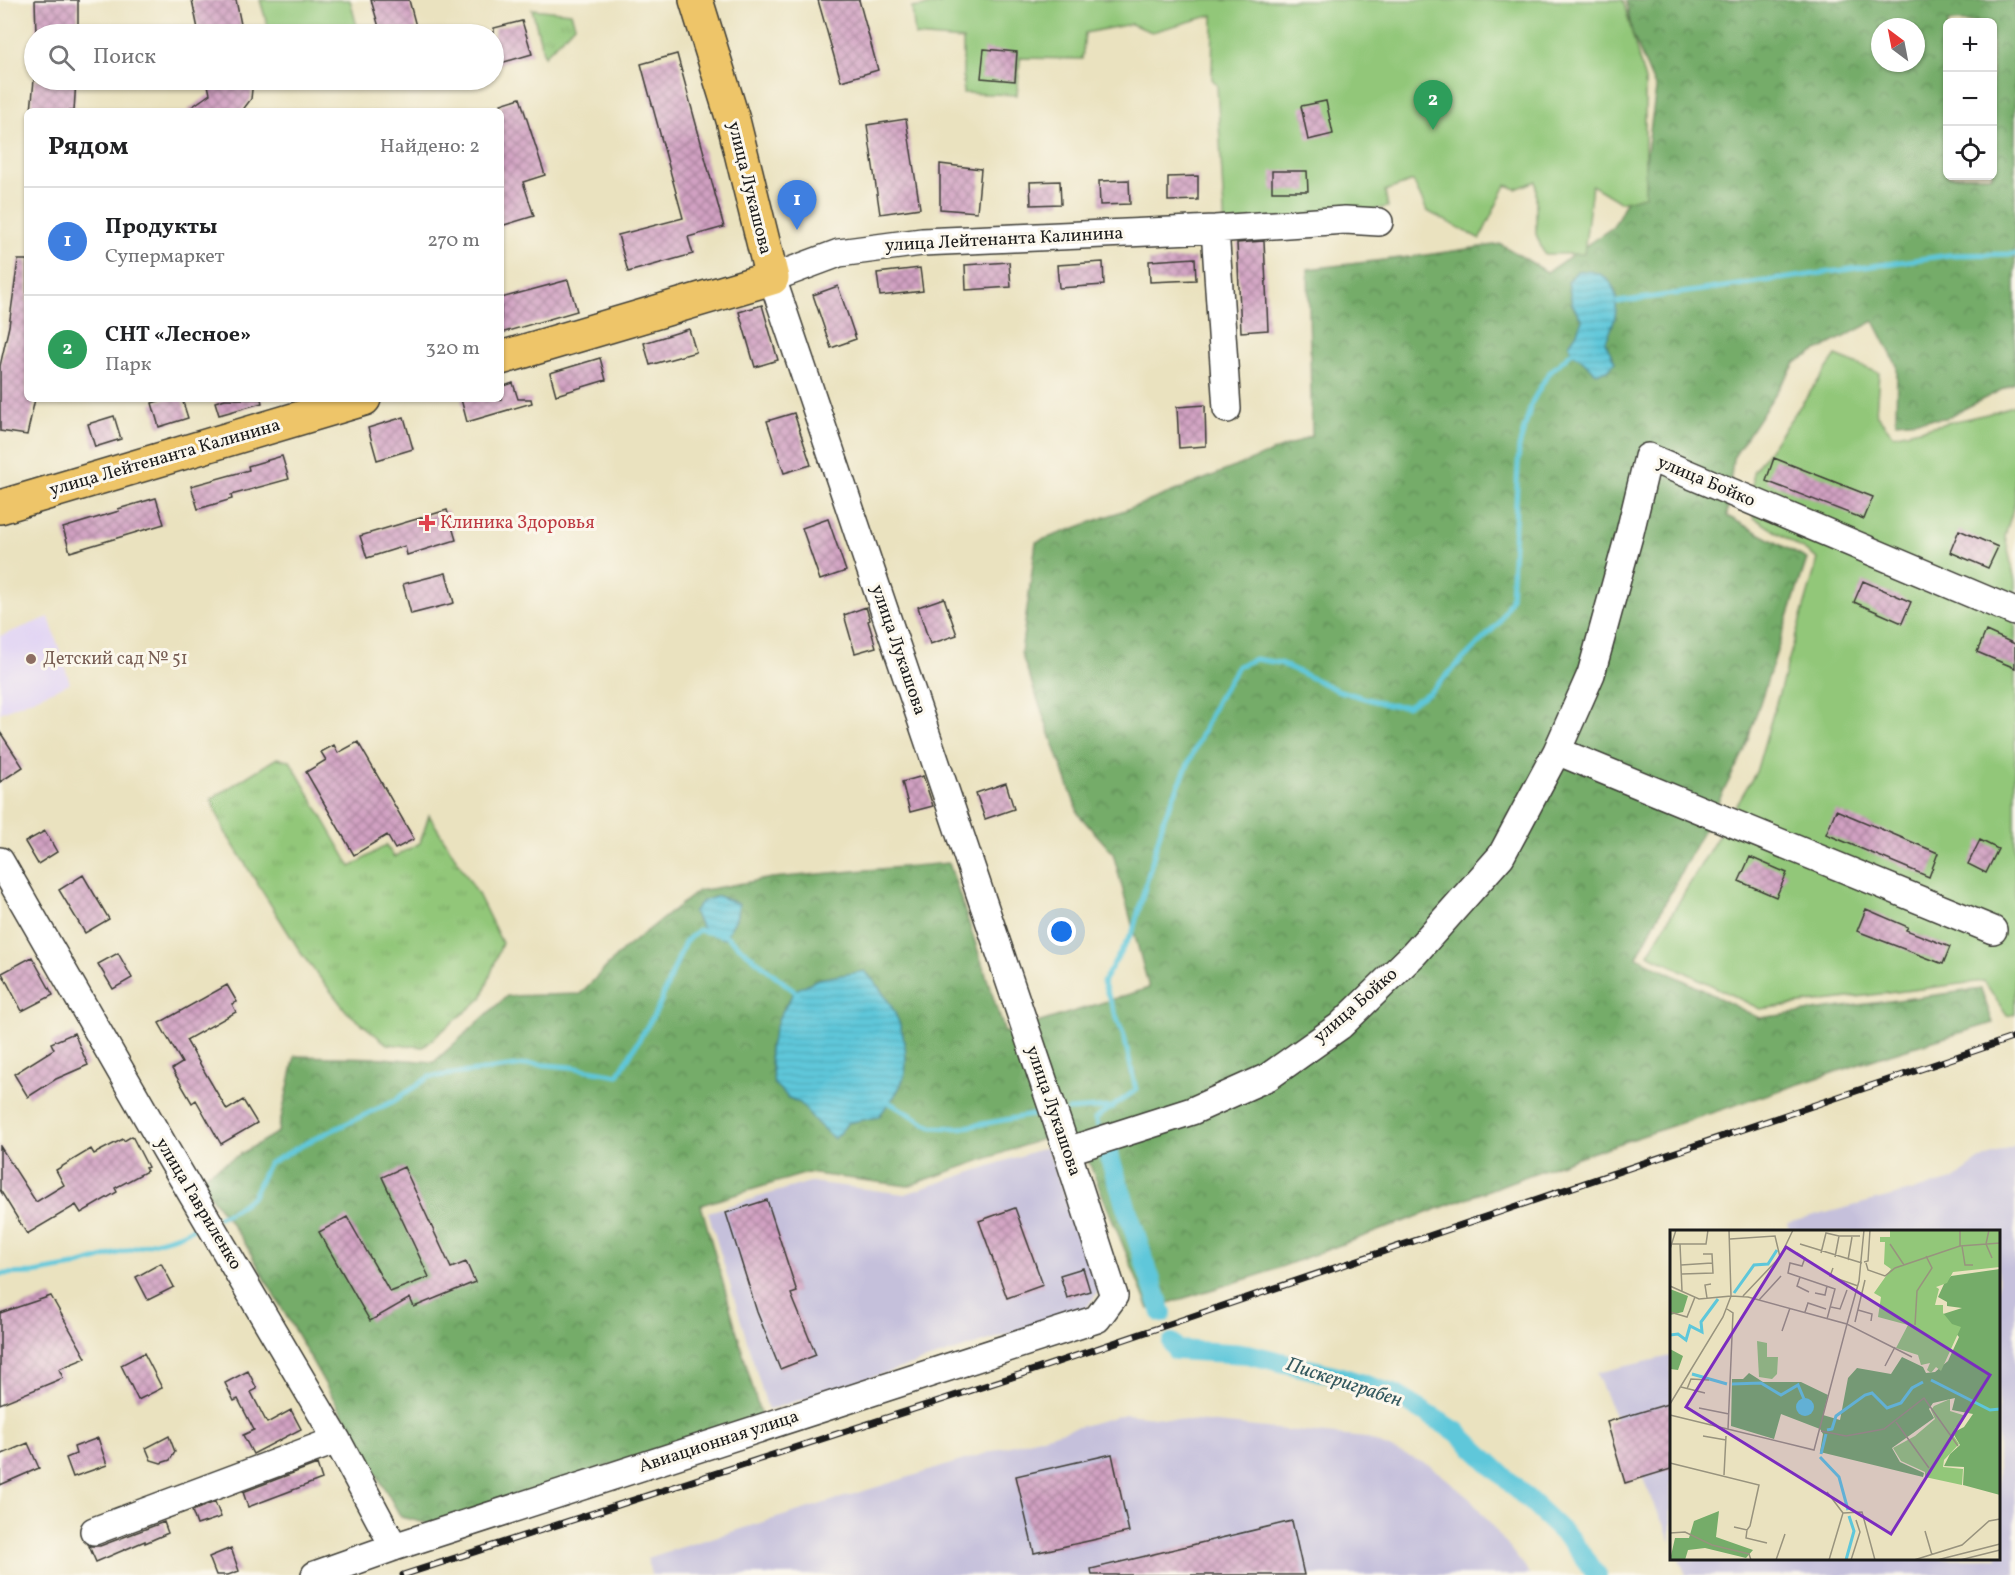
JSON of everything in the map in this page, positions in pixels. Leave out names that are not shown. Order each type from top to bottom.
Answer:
[{"type":"main road","name":"улица Лукашова","points":[[696,0],[733,120],[772,278]]},
{"type":"main road","name":"улица Лейтенанта Калинина","points":[[504,357],[772,278]]},
{"type":"main road","name":"улица Лейтенанта Калинина","points":[[0,507],[354,402]]},
{"type":"street","name":"улица Лейтенанта Калинина","points":[[772,278],[838,253],[922,242],[1215,229],[1345,220],[1379,222]]},
{"type":"street","points":[[1215,229],[1227,409]]},
{"type":"street","name":"улица Лукашова","points":[[772,278],[1114,1296]]},
{"type":"street","name":"улица Бойко","points":[[1067,1151],[1192,1111],[1268,1077],[1340,1026],[1414,954],[1501,856],[1557,751],[1591,674],[1648,457],[2015,612]]},
{"type":"street","points":[[1557,751],[1993,930]]},
{"type":"street","name":"улица Гавриленко","points":[[0,861],[154,1129],[338,1440],[394,1547]]},
{"type":"street","name":"Авиационная улица","points":[[315,1575],[394,1547],[1097,1319],[1114,1296]]},
{"type":"street","points":[[94,1531],[338,1440]]},
{"type":"shaded area","name":"Детский сад № 51","points":[[49,617],[70,683],[0,713],[0,636]]},
{"type":"shaded area","points":[[2015,1146],[2015,1575],[1686,1575],[1679,1560],[2000,1560],[2000,1230],[1789,1230],[1787,1223],[1953,1180],[1980,1160]]},
{"type":"shaded area","points":[[1047,1147],[1099,1290],[1085,1310],[768,1410],[708,1212],[810,1182],[905,1194]]},
{"type":"shaded area","points":[[1670,1356],[1670,1540],[1596,1373]]},
{"type":"shaded area","points":[[1125,1414],[1366,1438],[1431,1466],[1470,1498],[1531,1575],[651,1575],[647,1558],[1003,1448]]},
{"type":"green space","points":[[260,0],[350,0],[356,24],[267,24]]},
{"type":"green space","points":[[939,0],[1623,0],[1645,81],[1645,196],[1620,202],[1592,185],[1584,254],[1544,254],[1536,234],[1536,181],[1516,189],[1506,185],[1480,239],[1427,211],[1413,181],[1385,191],[1388,207],[1276,229],[1225,232],[1217,85],[1212,79],[1213,15],[1152,32],[1131,24],[1085,33],[1082,59],[1020,58],[1017,95],[963,93],[963,40],[915,36],[912,8],[940,4]]},
{"type":"green space","points":[[1626,0],[2015,0],[2015,383],[1946,418],[1896,422],[1897,366],[1874,321],[1796,362],[1733,458],[1727,516],[1807,559],[1744,752],[1637,957],[1759,1018],[1981,989],[1993,1023],[1890,1054],[1575,1158],[1259,1275],[1149,1309],[1088,1160],[1042,1139],[908,1186],[807,1173],[701,1205],[761,1417],[429,1524],[401,1517],[243,1240],[198,1179],[278,1132],[295,1056],[434,1062],[507,996],[580,994],[623,950],[698,891],[772,878],[949,863],[1005,1033],[1149,988],[1113,853],[1079,815],[1021,653],[1036,542],[1147,502],[1312,436],[1308,269],[1501,244],[1547,272],[1613,227],[1645,165],[1656,89],[1632,33]]},
{"type":"green space","points":[[532,9],[571,13],[575,25],[544,56]]},
{"type":"green space","points":[[1836,356],[1879,373],[1876,414],[1893,435],[1987,414],[2015,405],[2015,502],[2005,536],[2015,581],[2015,1014],[2007,1016],[1984,981],[1760,1009],[1648,954],[1756,772],[1818,559],[1753,517],[1753,472]]},
{"type":"green space","points":[[277,758],[290,761],[351,867],[386,845],[394,857],[420,843],[429,815],[478,894],[502,943],[482,998],[423,1047],[387,1044],[347,1012],[303,956],[225,832],[211,799]]},
{"type":"water","points":[[1577,271],[1604,276],[1611,284],[1615,294],[1615,317],[1605,342],[1615,362],[1608,370],[1596,373],[1571,353],[1569,344],[1582,320],[1572,304],[1568,282]]},
{"type":"water","points":[[718,896],[739,904],[736,919],[724,939],[703,929],[693,912],[701,902]]},
{"type":"water","points":[[865,971],[881,990],[899,1022],[905,1046],[905,1071],[898,1091],[878,1117],[848,1123],[834,1139],[800,1103],[789,1098],[774,1084],[769,1049],[779,1017],[795,990],[818,979]]},
{"type":"building","points":[[35,0],[78,0],[78,24],[36,24]]},
{"type":"building","points":[[192,0],[236,0],[241,24],[197,24]]},
{"type":"building","points":[[371,0],[409,0],[415,24],[378,24]]},
{"type":"building","points":[[818,0],[859,0],[878,70],[841,81]]},
{"type":"building","points":[[522,21],[532,54],[504,62],[504,26]]},
{"type":"building","points":[[984,49],[1017,52],[1015,81],[981,78]]},
{"type":"building","points":[[677,54],[724,227],[688,237],[693,254],[628,272],[618,235],[683,218],[641,64]]},
{"type":"building","points":[[33,90],[75,90],[74,108],[31,108]]},
{"type":"building","points":[[209,90],[252,90],[251,99],[244,108],[190,108],[210,94]]},
{"type":"building","points":[[520,98],[545,175],[523,182],[534,216],[504,225],[504,108],[501,108],[501,104]]},
{"type":"building","points":[[1326,101],[1333,134],[1308,140],[1301,106]]},
{"type":"building","points":[[906,119],[920,208],[880,214],[867,125]]},
{"type":"building","points":[[940,164],[981,169],[977,212],[940,209]]},
{"type":"building","points":[[1272,171],[1307,171],[1308,191],[1272,191]]},
{"type":"building","points":[[1198,176],[1198,200],[1168,201],[1168,177]]},
{"type":"building","points":[[1129,180],[1130,204],[1100,205],[1099,181]]},
{"type":"building","points":[[1060,181],[1061,204],[1031,205],[1030,182]]},
{"type":"building","points":[[1264,241],[1268,330],[1241,332],[1237,243]]},
{"type":"building","points":[[1195,258],[1196,280],[1150,282],[1149,261]]},
{"type":"building","points":[[18,260],[24,260],[24,402],[34,402],[27,435],[0,431],[0,366],[9,326]]},
{"type":"building","points":[[1009,262],[1011,287],[966,290],[965,265]]},
{"type":"building","points":[[1103,262],[1104,285],[1059,288],[1057,265]]},
{"type":"building","points":[[920,268],[923,291],[880,296],[877,273]]},
{"type":"building","points":[[568,280],[577,311],[504,332],[504,297]]},
{"type":"building","points":[[838,286],[856,339],[831,348],[813,295]]},
{"type":"building","points":[[762,305],[778,360],[755,367],[739,312]]},
{"type":"building","points":[[689,329],[696,352],[650,365],[644,343]]},
{"type":"building","points":[[600,358],[606,380],[556,395],[550,373]]},
{"type":"building","points":[[513,383],[518,399],[531,399],[532,403],[467,422],[462,402],[504,402],[504,386]]},
{"type":"building","points":[[183,402],[188,418],[159,427],[152,403]]},
{"type":"building","points":[[215,402],[262,402],[262,403],[219,415]]},
{"type":"building","points":[[1205,405],[1206,446],[1179,448],[1177,407]]},
{"type":"building","points":[[794,413],[811,465],[784,473],[767,421]]},
{"type":"building","points":[[114,416],[121,439],[95,447],[88,424]]},
{"type":"building","points":[[404,417],[413,449],[377,460],[368,428]]},
{"type":"building","points":[[282,456],[289,479],[231,495],[232,499],[198,509],[191,486],[249,470],[248,466]]},
{"type":"building","points":[[1774,458],[1873,497],[1864,519],[1766,481]]},
{"type":"building","points":[[156,498],[164,524],[70,552],[63,528]]},
{"type":"building","name":"Клиника Здоровья","points":[[447,510],[456,540],[407,555],[405,546],[367,558],[360,536]]},
{"type":"building","points":[[828,519],[846,571],[820,580],[802,528]]},
{"type":"building","points":[[1959,530],[1998,547],[1988,568],[1950,552]]},
{"type":"building","points":[[446,573],[454,603],[411,614],[403,584]]},
{"type":"building","points":[[1863,581],[1911,602],[1902,623],[1854,602]]},
{"type":"building","points":[[944,598],[957,635],[930,644],[918,607]]},
{"type":"building","points":[[866,607],[876,647],[855,653],[844,615]]},
{"type":"building","points":[[1986,631],[2015,644],[2015,668],[1977,652]]},
{"type":"building","points":[[0,732],[23,767],[0,782]]},
{"type":"building","points":[[358,742],[414,839],[395,849],[387,835],[354,855],[306,772],[326,760],[321,752],[334,745],[338,753]]},
{"type":"building","points":[[923,776],[933,806],[910,812],[902,782]]},
{"type":"building","points":[[1006,783],[1014,809],[985,819],[976,793]]},
{"type":"building","points":[[1836,810],[1938,853],[1929,877],[1826,834]]},
{"type":"building","points":[[45,831],[57,852],[38,864],[25,842]]},
{"type":"building","points":[[1980,840],[1998,849],[1986,873],[1968,864]]},
{"type":"building","points":[[1750,857],[1787,873],[1776,897],[1739,881]]},
{"type":"building","points":[[83,875],[109,919],[85,933],[59,890]]},
{"type":"building","points":[[1866,909],[1908,927],[1906,930],[1950,947],[1943,964],[1857,931]]},
{"type":"building","points":[[118,953],[132,978],[113,989],[98,964]]},
{"type":"building","points":[[32,957],[53,995],[22,1011],[2,973]]},
{"type":"building","points":[[227,985],[237,1002],[232,1004],[236,1012],[186,1040],[227,1110],[243,1100],[257,1123],[221,1144],[196,1100],[192,1103],[172,1069],[182,1063],[159,1023]]},
{"type":"building","points":[[74,1033],[88,1065],[56,1079],[28,1097],[14,1074],[54,1049],[51,1043]]},
{"type":"building","points":[[132,1136],[148,1167],[145,1168],[147,1171],[115,1188],[117,1192],[81,1213],[76,1205],[27,1234],[0,1190],[0,1146],[36,1202],[64,1185],[56,1170],[91,1149],[94,1154]]},
{"type":"building","points":[[404,1167],[451,1268],[466,1262],[475,1282],[414,1307],[410,1298],[370,1321],[319,1232],[347,1217],[390,1292],[429,1277],[382,1177]]},
{"type":"building","points":[[767,1200],[797,1292],[791,1294],[816,1355],[780,1369],[757,1312],[726,1213]]},
{"type":"building","points":[[1015,1208],[1043,1285],[1007,1298],[979,1221]]},
{"type":"building","points":[[161,1263],[174,1287],[148,1300],[136,1277]]},
{"type":"building","points":[[1083,1268],[1090,1291],[1067,1298],[1060,1275]]},
{"type":"building","points":[[51,1296],[86,1358],[59,1369],[63,1378],[0,1404],[0,1313]]},
{"type":"building","points":[[144,1353],[162,1388],[138,1400],[121,1365]]},
{"type":"building","points":[[248,1371],[257,1389],[251,1392],[267,1423],[291,1410],[301,1429],[253,1454],[243,1435],[254,1430],[238,1399],[234,1401],[225,1383]]},
{"type":"building","points":[[1670,1403],[1670,1469],[1625,1483],[1607,1422]]},
{"type":"building","points":[[169,1436],[175,1452],[170,1460],[161,1463],[151,1460],[146,1448]]},
{"type":"building","points":[[98,1438],[107,1465],[73,1477],[66,1458],[76,1454],[74,1447]]},
{"type":"building","points":[[28,1443],[39,1468],[0,1485],[0,1455]]},
{"type":"building","points":[[1112,1454],[1129,1532],[1034,1553],[1016,1476]]},
{"type":"building","points":[[317,1464],[322,1479],[248,1507],[243,1492]]},
{"type":"building","points":[[215,1502],[221,1517],[197,1525],[192,1511]]},
{"type":"building","points":[[1292,1521],[1304,1575],[1092,1575],[1091,1569]]},
{"type":"building","points":[[164,1522],[168,1533],[96,1562],[89,1546],[100,1546]]},
{"type":"building","points":[[231,1548],[239,1571],[228,1575],[216,1575],[209,1557]]},
{"type":"waterway","points":[[1618,302],[1949,255],[2015,254]]},
{"type":"waterway","points":[[1097,1125],[1095,1119],[1136,1090],[1124,1036],[1103,982],[1133,931],[1164,818],[1217,700],[1238,666],[1255,659],[1280,663],[1337,690],[1388,705],[1407,706],[1430,692],[1498,624],[1511,599],[1519,447],[1532,402],[1548,374],[1571,353]]},
{"type":"waterway","points":[[219,1217],[236,1209],[253,1196],[268,1164],[394,1101],[429,1077],[533,1064],[571,1067],[618,1075],[658,1008],[685,942],[698,930],[726,936],[798,994]]},
{"type":"waterway","points":[[886,1098],[890,1103],[932,1127],[960,1128],[1043,1113]]},
{"type":"waterway","points":[[1069,1110],[1110,1107]]},
{"type":"waterway","name":"Пискериграбен","points":[[1107,1150],[1162,1313]]},
{"type":"waterway","points":[[0,1274],[33,1273],[74,1266],[179,1235],[201,1225]]},
{"type":"waterway","name":"Пискериграбен","points":[[1172,1343],[1176,1350],[1248,1354],[1338,1376],[1396,1395],[1457,1432],[1570,1539],[1597,1575]]},
{"type":"railway","points":[[403,1575],[1037,1369],[2015,1037]]},
{"type":"place","name":"СНТ «Лесное»","points":[[1433,130]]},
{"type":"place","name":"Продукты","points":[[797,230]]},
{"type":"place","name":"Клиника Здоровья","points":[[427,523]]},
{"type":"place","name":"Детский сад № 51","points":[[31,659]]}]
